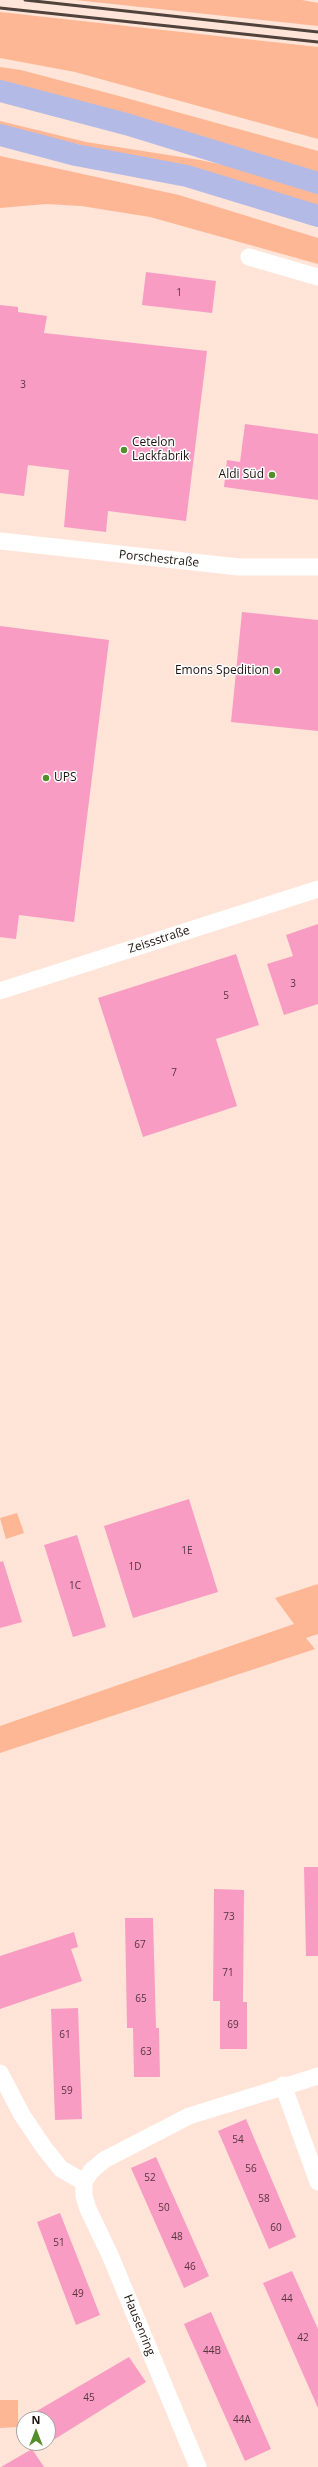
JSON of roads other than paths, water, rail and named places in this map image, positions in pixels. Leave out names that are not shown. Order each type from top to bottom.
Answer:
[{"type":"main road","points":[[0,91],[126,124],[318,183]]},
{"type":"main road","points":[[0,135],[76,155],[187,176],[318,216]]},
{"type":"street","points":[[249,257],[318,277]]},
{"type":"street","name":"Porschestraße","points":[[0,541],[238,567],[318,567]]},
{"type":"street","name":"Zeissstraße","points":[[0,991],[318,889]]},
{"type":"street","points":[[0,2073],[22,2115],[49,2154],[61,2169],[84,2182],[91,2171],[104,2160],[183,2118],[283,2085],[318,2076]]},
{"type":"street","points":[[283,2085],[318,2182]]},
{"type":"street","name":"Hausenring","points":[[84,2182],[84,2196],[88,2209],[110,2254],[198,2467]]},
{"type":"railway","points":[[25,0],[318,32]]},
{"type":"railway","points":[[0,8],[318,42]]},
{"type":"place","name":"Cetelon Lackfabrik","points":[[124,450]]},
{"type":"place","name":"Aldi Süd","points":[[272,475]]},
{"type":"place","name":"Emons Spedition","points":[[277,671]]},
{"type":"place","name":"UPS","points":[[46,778]]}]
